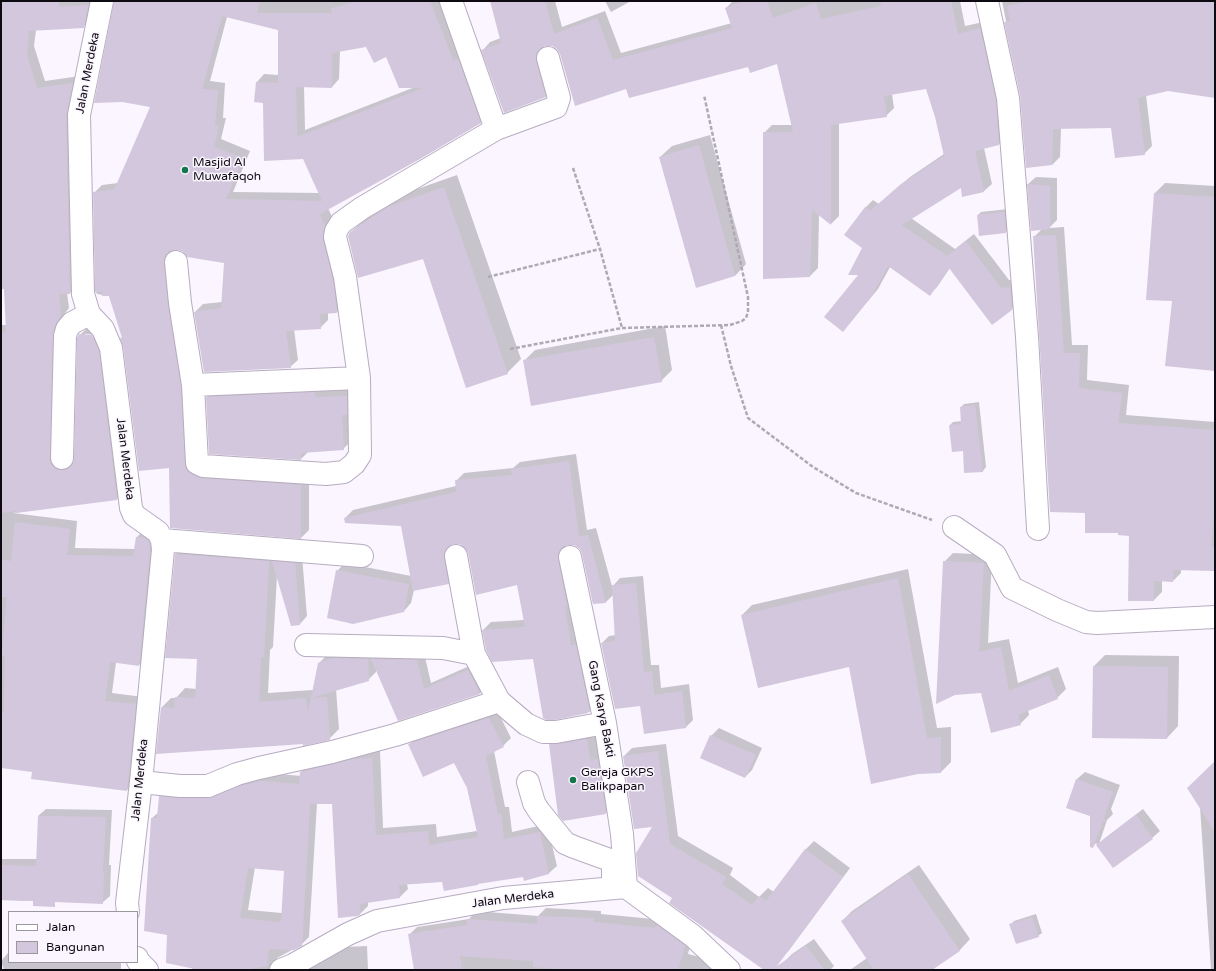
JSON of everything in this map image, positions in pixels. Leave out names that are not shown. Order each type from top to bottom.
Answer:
[{"type":"street","name":"Jalan Merdeka","points":[[102,1],[79,115],[83,294],[89,314],[103,329],[111,348],[131,508],[134,515],[158,532],[162,540],[163,550],[141,782],[127,903],[128,911]]},
{"type":"street","points":[[451,1],[496,129]]},
{"type":"street","points":[[987,1],[1008,98],[1028,337],[1038,529]]},
{"type":"street","points":[[176,262],[180,303],[193,385],[197,463],[203,466],[326,474],[344,472],[354,464],[360,455],[359,378],[345,277],[335,237],[339,226],[362,208],[496,129],[556,107],[559,98],[548,58]]},
{"type":"street","points":[[62,458],[65,336],[67,329],[72,323],[89,314]]},
{"type":"street","points":[[193,385],[359,378]]},
{"type":"street","points":[[954,527],[995,555],[1012,588],[1057,610],[1086,622],[1097,623],[1215,617]]},
{"type":"street","points":[[162,540],[362,556]]},
{"type":"street","points":[[456,556],[474,654],[499,701],[526,724],[543,732],[556,732],[605,723]]},
{"type":"street","name":"Gang Karya Bakti","points":[[570,557],[605,723],[622,834],[620,888]]},
{"type":"street","points":[[306,646],[443,648],[474,654]]},
{"type":"street","points":[[141,782],[180,786],[208,786],[236,774],[332,752],[395,735],[499,701]]},
{"type":"street","points":[[528,782],[538,811],[564,842],[610,860],[613,864],[620,888],[698,941],[729,970]]},
{"type":"street","name":"Jalan Merdeka","points":[[281,970],[293,965],[348,934],[377,921],[503,898],[620,888]]},
{"type":"street","points":[[138,961],[147,970]]},
{"type":"path","points":[[510,349],[622,328],[730,325],[746,318],[748,312],[748,297],[704,95]]},
{"type":"path","points":[[573,168],[600,249],[622,328]]},
{"type":"path","points":[[488,277],[600,249]]},
{"type":"path","points":[[721,325],[731,366],[748,418],[813,467],[856,493],[954,527]]},
{"type":"building","points":[[1,1],[59,1],[59,7],[88,5],[84,28],[29,31],[27,55],[37,88],[73,83],[66,115],[70,294],[59,294],[61,316],[55,325],[53,336],[50,458],[51,464],[56,469],[68,469],[73,464],[77,338],[79,334],[92,335],[99,351],[117,500],[16,513],[16,511],[1,513],[1,332],[6,333],[4,289],[1,289]]},
{"type":"building","points":[[114,1],[260,1],[257,13],[332,13],[331,8],[355,1],[430,1],[453,60],[458,59],[481,123],[420,159],[320,214],[325,226],[323,240],[333,279],[337,313],[320,314],[321,329],[286,331],[291,368],[204,372],[194,312],[221,308],[224,263],[187,257],[182,251],[175,250],[167,254],[165,253],[164,263],[168,304],[181,386],[186,469],[191,474],[202,478],[301,485],[301,539],[170,528],[169,468],[139,471],[123,346],[120,338],[122,338],[109,296],[102,296],[103,292],[95,292],[93,192],[114,190],[150,107],[122,102],[94,103]],"holes":[[[222,16],[278,30],[278,83],[256,82],[254,102],[263,103],[264,161],[303,159],[322,201],[226,199],[243,158],[214,147],[219,126],[215,125],[218,90],[202,89]],[[366,47],[374,63],[386,57],[399,88],[423,88],[297,137],[296,87],[332,88],[332,53]]]},
{"type":"building","points":[[490,1],[545,1],[554,34],[597,18],[613,60],[732,28],[725,8],[743,1],[767,1],[773,18],[816,3],[821,19],[881,6],[880,1],[951,1],[958,34],[980,28],[996,100],[999,145],[975,151],[984,192],[962,197],[961,188],[902,225],[947,256],[966,241],[1001,288],[1010,287],[1012,310],[992,325],[949,268],[930,296],[888,266],[871,297],[843,332],[824,317],[858,275],[848,275],[862,248],[844,235],[865,207],[870,211],[901,184],[944,156],[935,117],[926,89],[884,96],[887,117],[831,125],[831,225],[812,210],[810,277],[763,279],[763,132],[793,132],[777,64],[750,73],[748,67],[629,98],[626,89],[575,106],[560,54],[557,49],[552,46],[545,46],[536,54],[536,61],[546,97],[504,113],[481,50],[501,43]]},
{"type":"building","points":[[1031,1],[1215,1],[1215,98],[1168,91],[1138,98],[1145,155],[1115,158],[1111,128],[1053,129],[1052,165],[1026,168],[1020,95],[1004,22],[1010,21],[1007,6]]},
{"type":"building","points":[[699,145],[735,276],[696,288],[659,157]]},
{"type":"building","points":[[1027,184],[1050,186],[1050,229],[1031,231]]},
{"type":"building","points":[[444,187],[508,374],[466,388],[423,259],[358,278],[348,236],[350,232],[388,207]]},
{"type":"building","points":[[1154,193],[1215,197],[1215,371],[1165,366],[1172,301],[1146,300]]},
{"type":"building","points":[[1004,212],[1006,233],[979,236],[977,215]]},
{"type":"building","points":[[1056,235],[1064,353],[1080,353],[1079,388],[1122,393],[1118,423],[1215,430],[1215,500],[1211,547],[1215,547],[1215,571],[1174,570],[1173,582],[1154,581],[1154,601],[1128,601],[1129,536],[1118,535],[1118,533],[1085,533],[1085,513],[1050,512],[1033,236]]},
{"type":"building","points":[[654,337],[662,382],[531,406],[523,360]]},
{"type":"building","points":[[315,392],[315,397],[347,396],[347,415],[342,415],[344,450],[301,453],[301,460],[209,454],[206,397]]},
{"type":"building","points":[[975,405],[983,472],[964,473],[963,451],[952,452],[949,425],[961,424],[960,407]]},
{"type":"building","points":[[569,461],[579,537],[588,535],[606,603],[593,604],[580,549],[574,545],[562,547],[558,553],[558,559],[567,606],[565,606],[571,645],[576,645],[590,712],[555,720],[546,720],[543,718],[533,659],[492,662],[486,650],[482,630],[525,627],[517,585],[476,595],[468,553],[460,544],[454,544],[448,547],[444,552],[449,584],[413,591],[401,526],[345,523],[344,518],[456,492],[455,480],[512,475],[511,469]]},
{"type":"building","points":[[15,522],[70,529],[67,555],[133,556],[136,537],[145,538],[150,544],[139,666],[110,662],[105,701],[136,704],[127,791],[31,779],[32,772],[1,768],[1,712],[4,712],[5,656],[2,656],[7,597],[1,597],[1,560],[11,561]]},
{"type":"building","points":[[175,554],[269,561],[264,657],[261,657],[259,702],[306,698],[308,712],[311,698],[327,697],[330,740],[303,746],[303,744],[156,754],[161,707],[174,708],[175,697],[195,698],[197,659],[165,658]]},
{"type":"building","points":[[272,561],[295,563],[300,625],[291,626]]},
{"type":"building","points":[[943,561],[984,563],[979,652],[1001,647],[1009,691],[1049,675],[1058,699],[1018,715],[1021,725],[991,733],[981,693],[955,695],[936,704]]},
{"type":"building","points":[[336,570],[409,584],[404,612],[353,624],[327,618]]},
{"type":"building","points":[[898,578],[927,738],[941,737],[941,773],[918,774],[871,784],[849,667],[758,688],[741,615]]},
{"type":"building","points":[[636,583],[644,672],[652,671],[654,695],[682,691],[686,728],[644,734],[640,706],[615,709],[601,643],[615,641],[612,585]]},
{"type":"building","points":[[333,658],[368,659],[369,681],[311,698],[318,663]]},
{"type":"building","points":[[371,659],[417,660],[424,689],[468,670],[480,694],[398,721]]},
{"type":"building","points":[[1093,666],[1168,667],[1167,739],[1092,738]]},
{"type":"building","points":[[489,718],[504,747],[486,756],[498,815],[501,814],[504,839],[540,832],[549,874],[524,881],[523,877],[444,891],[442,882],[399,885],[400,898],[360,904],[360,915],[338,918],[332,804],[310,804],[302,946],[294,950],[269,949],[267,966],[243,970],[200,970],[166,963],[167,935],[144,931],[151,818],[157,818],[159,796],[208,798],[260,781],[299,784],[300,772],[354,759],[372,758],[376,835],[428,831],[429,845],[478,837],[467,788],[454,763],[423,777],[408,744]],"holes":[[[248,868],[284,871],[281,921],[240,918]]]},
{"type":"building","points":[[710,735],[756,755],[745,778],[700,758]]},
{"type":"building","name":"Gereja GKPS Balikpapan","points":[[587,739],[590,760],[598,759],[606,814],[563,821],[558,815],[549,744]]},
{"type":"building","points":[[658,751],[670,844],[726,877],[722,884],[752,905],[759,896],[766,901],[805,849],[843,877],[777,966],[806,946],[825,970],[764,970],[669,903],[672,898],[638,876],[636,853],[652,827],[634,829],[623,756]]},
{"type":"building","points":[[1215,761],[1215,832],[1187,788]]},
{"type":"building","points":[[1076,779],[1113,792],[1104,817],[1106,822],[1103,821],[1093,848],[1090,847],[1090,816],[1066,808]]},
{"type":"building","points":[[1136,815],[1153,839],[1113,868],[1096,845]]},
{"type":"building","points":[[38,816],[106,817],[103,904],[55,902],[55,907],[33,906],[33,901],[1,900],[1,865],[36,866]]},
{"type":"building","points":[[908,874],[960,951],[932,970],[874,970],[841,921]]},
{"type":"building","points":[[537,916],[594,918],[594,922],[655,928],[657,925],[685,946],[678,970],[568,970],[533,967],[533,961],[460,956],[462,970],[414,970],[408,934],[467,925],[467,919],[537,924]]},
{"type":"building","points":[[1032,917],[1039,937],[1016,944],[1009,924]]},
{"type":"place","name":"Masjid Al Muwafaqoh","points":[[185,170]]},
{"type":"place","name":"Gereja GKPS Balikpapan","points":[[573,780]]}]
